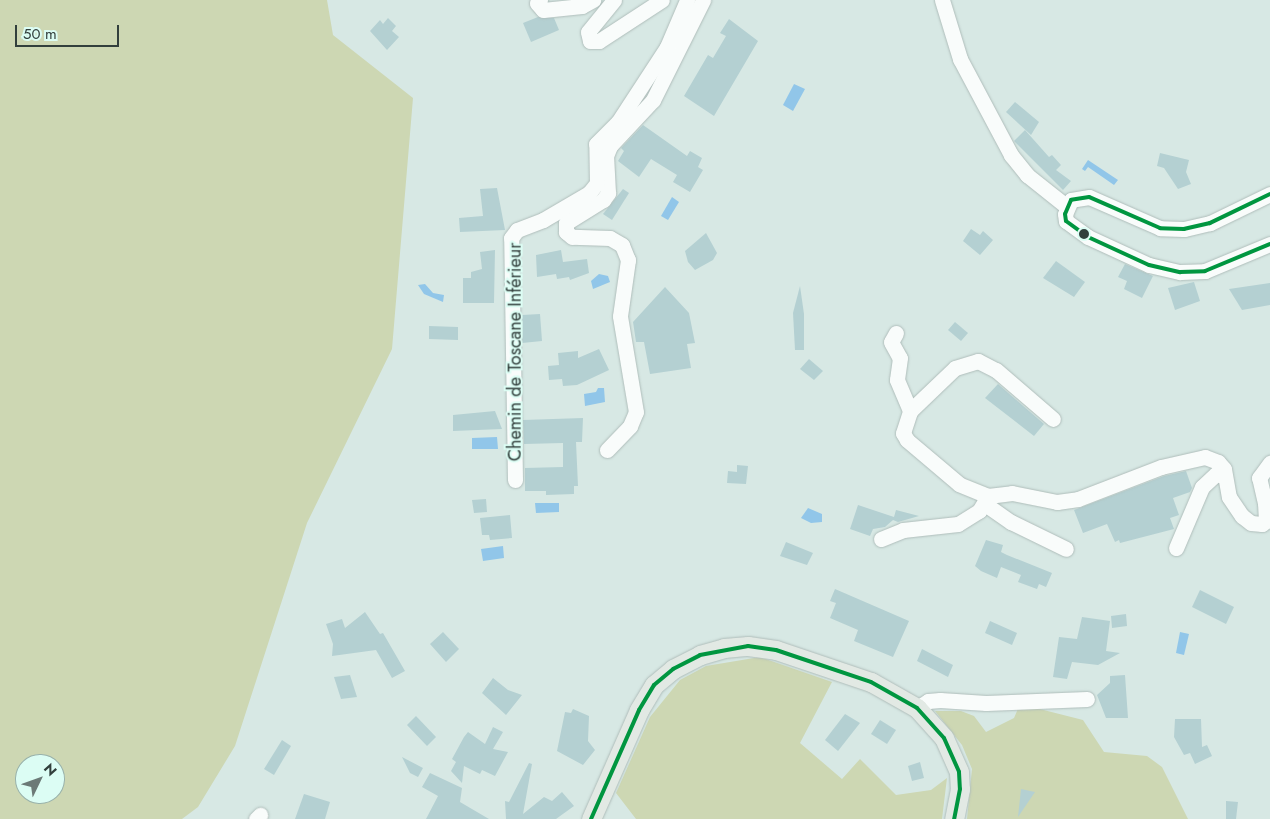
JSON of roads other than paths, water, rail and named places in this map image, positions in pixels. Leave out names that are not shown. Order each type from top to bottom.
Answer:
[{"type":"main road","points":[[591,819],[638,710],[654,685],[687,661],[712,651],[748,646],[776,650],[872,682],[917,708],[944,738],[959,772],[955,818]]},
{"type":"street","points":[[540,0],[537,3],[543,10],[582,6],[593,0]]},
{"type":"street","points":[[614,0],[588,32],[590,41],[599,41],[662,0]]},
{"type":"street","name":"Chemin de Toscane Inférieur","points":[[515,480],[511,238],[517,230],[543,220],[589,193],[597,183],[596,144],[618,122],[667,47],[688,0]]},
{"type":"street","points":[[607,450],[630,426],[636,412],[620,316],[628,260],[622,245],[610,238],[572,237],[566,232],[566,223],[603,200],[608,193],[606,156],[610,146],[653,100],[703,0]]},
{"type":"street","points":[[942,0],[960,59],[1011,155],[1026,176],[1066,206]]},
{"type":"street","points":[[1066,206],[1080,196],[1089,197],[1160,228],[1184,229],[1210,223],[1270,194]]},
{"type":"street","points":[[1066,206],[1066,222],[1075,230],[1149,265],[1180,272],[1205,270],[1270,244]]},
{"type":"street","points":[[896,333],[891,342],[900,358],[896,380],[910,411]]},
{"type":"street","points":[[1052,419],[996,370],[978,361],[955,368],[910,411],[903,433],[907,440],[958,484],[987,500],[1011,522],[1066,549]]},
{"type":"street","points":[[881,540],[903,530],[958,524],[968,520],[987,500],[1006,492],[1057,502],[1078,499],[1161,466],[1205,457],[1218,462],[1235,508],[1251,523],[1262,524],[1266,522],[1265,503],[1260,478],[1270,463]]},
{"type":"street","points":[[1176,548],[1202,487],[1216,474],[1224,476]]},
{"type":"street","points":[[917,708],[928,701],[940,700],[986,703],[1087,699]]},
{"type":"water","points":[[794,84],[805,89],[793,111],[783,105]]},
{"type":"water","points":[[1088,160],[1118,180],[1114,185],[1088,167],[1085,171],[1082,169]]},
{"type":"water","points":[[672,197],[679,202],[668,220],[661,216]]},
{"type":"water","points":[[599,274],[608,276],[610,282],[593,289],[591,281]]},
{"type":"water","points":[[425,284],[433,293],[444,295],[443,302],[424,294],[418,285]]},
{"type":"water","points":[[598,388],[604,388],[605,402],[585,406],[584,394],[596,392]]},
{"type":"water","points":[[497,437],[498,449],[472,449],[472,438]]},
{"type":"water","points":[[535,503],[559,503],[559,512],[536,513]]},
{"type":"water","points":[[808,508],[822,514],[822,522],[811,523],[801,518]]},
{"type":"water","points":[[503,546],[504,558],[483,561],[481,549]]},
{"type":"water","points":[[1180,632],[1189,634],[1184,655],[1176,653]]}]
